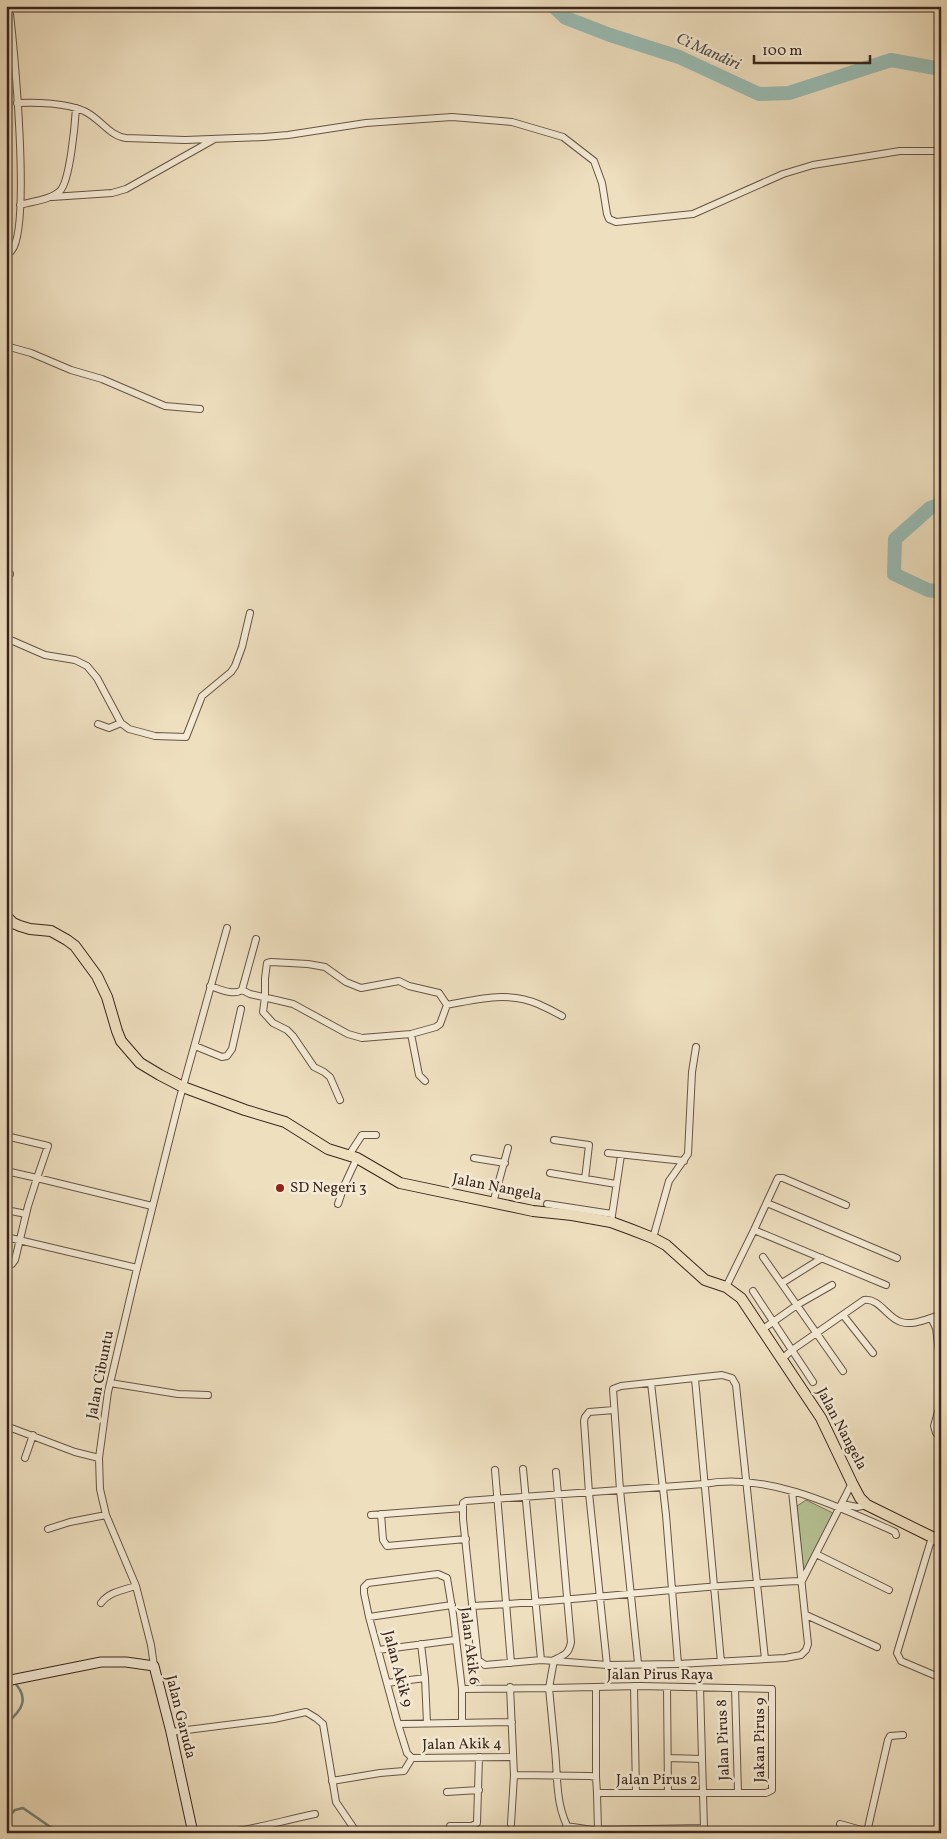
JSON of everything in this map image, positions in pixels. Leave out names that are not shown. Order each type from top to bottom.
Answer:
[{"type":"main road","name":"Jalan Nangela","points":[[7,920],[30,929],[51,931],[75,946],[97,976],[110,1003],[118,1035],[127,1048],[140,1063],[183,1087],[245,1110],[285,1122],[328,1149],[353,1157],[400,1183],[533,1211],[611,1218],[666,1245],[705,1280],[726,1286],[741,1298],[821,1418],[860,1498],[867,1505],[932,1537],[941,1544]]},
{"type":"street","points":[[6,255],[15,246],[20,205],[20,157],[17,103],[9,32],[9,6]]},
{"type":"street","points":[[17,103],[56,105],[85,111],[118,137],[173,140],[288,135],[366,123],[452,117],[512,122],[563,137],[594,161],[602,183],[607,214],[609,219],[616,222],[693,214],[782,174],[813,165],[900,151],[941,151]]},
{"type":"street","points":[[52,197],[61,190],[67,178],[76,108]]},
{"type":"street","points":[[20,205],[52,197],[112,193],[126,189],[214,139]]},
{"type":"street","points":[[6,346],[31,353],[71,370],[102,379],[165,406],[200,409]]},
{"type":"street","points":[[6,638],[45,655],[66,658],[87,666],[104,691],[120,723],[129,729],[164,737],[186,737],[202,696],[236,666],[250,613]]},
{"type":"street","points":[[98,724],[109,728],[120,723]]},
{"type":"street","name":"Jalan Cibuntu","points":[[154,1666],[151,1645],[136,1586],[106,1515],[100,1489],[99,1458],[110,1383],[137,1268],[183,1087],[227,928]]},
{"type":"street","points":[[242,990],[256,939]]},
{"type":"street","points":[[340,1100],[330,1077],[314,1067],[293,1036],[287,1030],[273,1023],[263,1012],[264,983],[268,963],[308,964],[325,967],[346,982],[361,988],[399,981],[409,986],[439,993],[447,1005]]},
{"type":"street","points":[[210,986],[227,992],[242,990],[250,994],[293,1004],[355,1037],[411,1034],[436,1027],[440,1024],[447,1005]]},
{"type":"street","points":[[447,1005],[491,997],[516,998],[537,1004],[562,1016]]},
{"type":"street","points":[[195,1046],[222,1057],[227,1056],[232,1049],[241,1009]]},
{"type":"street","points":[[411,1034],[418,1075],[425,1081]]},
{"type":"street","points":[[653,1238],[669,1181],[688,1154],[692,1080],[696,1047]]},
{"type":"street","points":[[338,1204],[362,1135],[376,1136]]},
{"type":"street","points":[[6,1136],[48,1146],[26,1214],[15,1260],[12,1264],[6,1266]]},
{"type":"street","points":[[554,1140],[589,1145],[584,1178]]},
{"type":"street","points":[[493,1203],[508,1148]]},
{"type":"street","points":[[608,1154],[684,1161]]},
{"type":"street","points":[[547,1204],[611,1218],[621,1154]]},
{"type":"street","points":[[474,1158],[505,1163]]},
{"type":"street","points":[[6,1171],[152,1206]]},
{"type":"street","points":[[550,1173],[616,1184]]},
{"type":"street","points":[[726,1286],[778,1178],[846,1205]]},
{"type":"street","points":[[766,1203],[897,1258]]},
{"type":"street","points":[[6,1210],[26,1214]]},
{"type":"street","points":[[754,1230],[886,1285]]},
{"type":"street","points":[[6,1237],[137,1268]]},
{"type":"street","points":[[763,1257],[843,1371]]},
{"type":"street","points":[[782,1284],[822,1258]]},
{"type":"street","points":[[763,1329],[797,1305],[832,1285]]},
{"type":"street","points":[[753,1291],[813,1382]]},
{"type":"street","points":[[782,1359],[859,1303],[871,1300],[899,1322],[913,1323],[941,1315]]},
{"type":"street","points":[[843,1315],[873,1354]]},
{"type":"street","points":[[931,1318],[936,1328],[941,1369]]},
{"type":"street","points":[[638,1663],[620,1490],[613,1392],[615,1388],[621,1386],[722,1375],[729,1376],[736,1385],[765,1659]]},
{"type":"street","points":[[695,1379],[720,1662]]},
{"type":"street","points":[[110,1383],[178,1394],[208,1395]]},
{"type":"street","points":[[651,1383],[663,1487],[678,1664]]},
{"type":"street","points":[[941,1401],[934,1428],[936,1433],[941,1436]]},
{"type":"street","points":[[607,1665],[589,1493],[585,1417],[592,1411],[614,1410]]},
{"type":"street","points":[[6,1426],[75,1452],[99,1458]]},
{"type":"street","points":[[25,1458],[33,1435]]},
{"type":"street","points":[[523,1469],[541,1660]]},
{"type":"street","points":[[495,1470],[510,1663]]},
{"type":"street","points":[[556,1472],[571,1642],[570,1650],[567,1654],[553,1663],[548,1686],[556,1752],[559,1804],[570,1833]]},
{"type":"street","points":[[792,1491],[808,1644],[801,1655],[785,1658],[678,1664],[638,1663],[607,1665],[553,1663],[541,1660],[485,1665],[478,1660],[463,1508],[463,1503],[466,1501],[717,1482],[747,1482],[792,1491],[841,1506],[895,1532],[896,1535]]},
{"type":"street","points":[[802,1581],[852,1483]]},
{"type":"street","points":[[841,1506],[857,1507],[867,1505]]},
{"type":"street","points":[[371,1515],[463,1508]]},
{"type":"street","points":[[381,1514],[383,1540],[387,1546],[466,1539]]},
{"type":"street","points":[[48,1529],[70,1522],[106,1515]]},
{"type":"street","points":[[932,1537],[898,1653],[901,1661],[941,1678]]},
{"type":"street","points":[[816,1554],[889,1590]]},
{"type":"street","name":"Jalan Akik 9","points":[[412,1758],[407,1753],[398,1724],[364,1592],[366,1584],[369,1582],[443,1575]]},
{"type":"street","name":"Jalan Akik 6","points":[[443,1575],[447,1579],[452,1605],[462,1689],[462,1722]]},
{"type":"street","points":[[473,1606],[566,1600],[713,1585],[802,1581]]},
{"type":"street","points":[[101,1603],[104,1598],[112,1594],[136,1586]]},
{"type":"street","points":[[370,1617],[452,1605]]},
{"type":"street","points":[[806,1615],[877,1647]]},
{"type":"street","points":[[378,1650],[455,1640]]},
{"type":"street","points":[[421,1644],[427,1723]]},
{"type":"street","name":"Jalan Garuda","points":[[6,1681],[101,1662],[126,1662],[154,1666],[193,1833]]},
{"type":"street","points":[[388,1683],[425,1678]]},
{"type":"street","name":"Jalan Pirus Raya","points":[[462,1689],[548,1686],[772,1689]]},
{"type":"street","points":[[634,1686],[636,1792]]},
{"type":"street","points":[[510,1687],[514,1775],[511,1824]]},
{"type":"street","points":[[596,1687],[596,1777]]},
{"type":"street","points":[[667,1687],[668,1792]]},
{"type":"street","points":[[566,1826],[598,1830],[704,1828],[700,1688]]},
{"type":"street","name":"Jalan Pirus 8","points":[[736,1688],[738,1792]]},
{"type":"street","name":"Jakan Pirus 9","points":[[772,1689],[772,1790]]},
{"type":"street","points":[[170,1732],[274,1719],[307,1712],[323,1724],[336,1802],[357,1833]]},
{"type":"street","points":[[398,1724],[512,1722]]},
{"type":"street","points":[[840,1824],[866,1832],[888,1740],[890,1736],[903,1735]]},
{"type":"street","points":[[450,1826],[472,1826],[477,1823],[480,1757]]},
{"type":"street","name":"Jalan Akik 4","points":[[412,1758],[513,1757]]},
{"type":"street","points":[[332,1781],[404,1771],[412,1758]]},
{"type":"street","points":[[668,1758],[702,1759]]},
{"type":"street","name":"Jalan Pirus 2","points":[[514,1775],[556,1774],[596,1777],[597,1793],[768,1793],[772,1790]]},
{"type":"street","points":[[447,1792],[480,1790]]},
{"type":"street","points":[[597,1793],[598,1830]]},
{"type":"street","points":[[225,1833],[315,1814]]},
{"type":"green space","points":[[806,1500],[833,1513],[806,1570],[803,1568],[797,1506]]},
{"type":"waterway","name":"Ci Mandiri","points":[[553,6],[566,18],[610,35],[679,57],[759,94],[789,93],[891,60],[941,69]]},
{"type":"waterway","name":"Ci Mandiri","points":[[941,504],[930,508],[895,539],[894,574],[928,590],[941,592]]},
{"type":"waterway","points":[[6,1724],[20,1709],[23,1699],[19,1688],[14,1682]]},
{"type":"waterway","points":[[6,1819],[15,1810],[23,1808],[59,1833]]},
{"type":"place","name":"SD Negeri 3","points":[[280,1188]]}]
